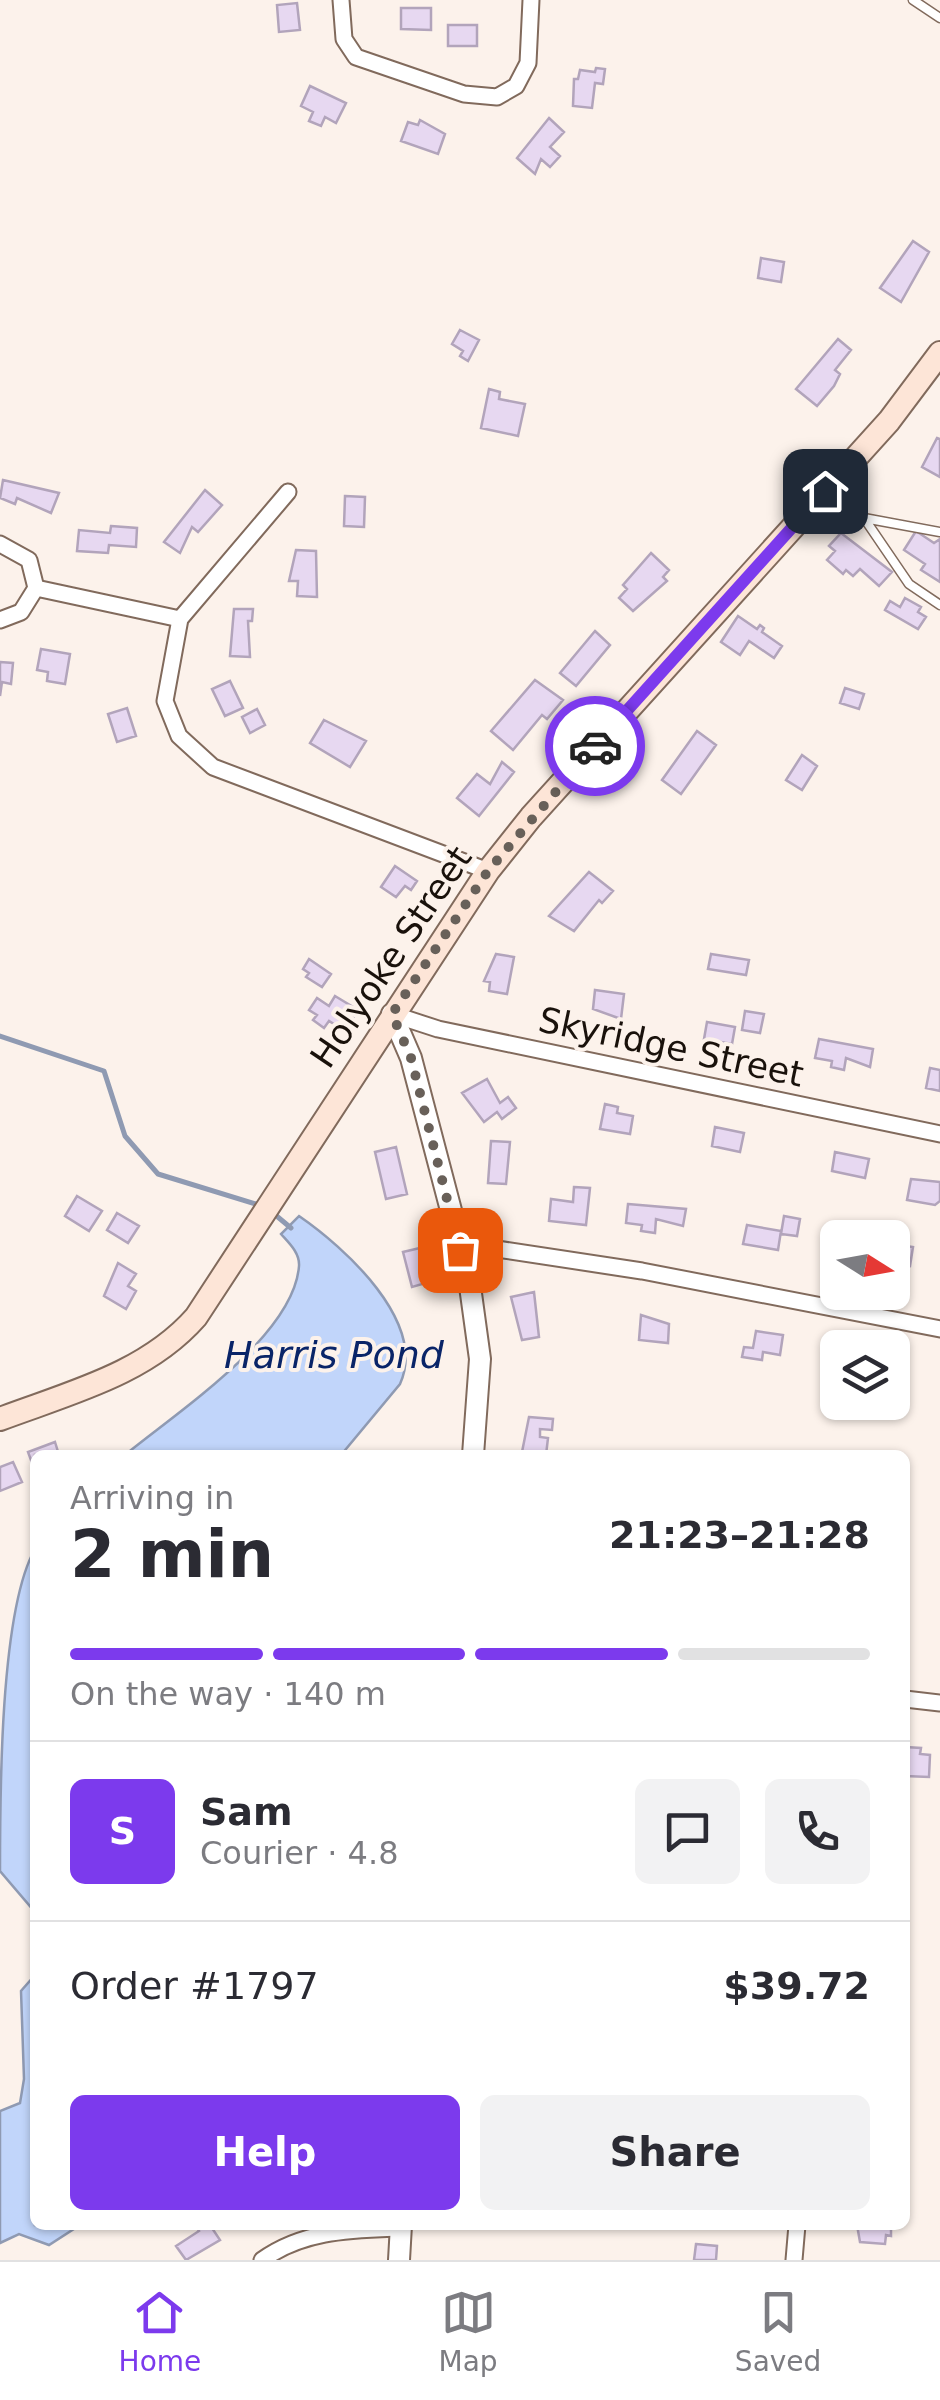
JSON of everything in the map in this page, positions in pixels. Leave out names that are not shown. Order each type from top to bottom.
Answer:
[{"type":"main road","name":"Holyoke Street","points":[[0,1420],[117,1374],[169,1346],[211,1300],[392,1014],[488,871],[531,818],[889,420],[940,353]]},
{"type":"street","points":[[341,0],[344,39],[356,57],[486,97],[510,90],[525,71],[531,0]]},
{"type":"street","points":[[288,492],[180,619],[165,701],[180,736],[213,767],[488,871]]},
{"type":"street","points":[[0,544],[28,560],[36,588],[21,612],[0,620]]},
{"type":"street","points":[[36,588],[180,619]]},
{"type":"street","points":[[392,1014],[411,1058],[469,1279],[480,1360],[474,1450]]},
{"type":"street","name":"Skyridge Street","points":[[392,1014],[438,1029],[940,1134]]},
{"type":"street","points":[[460,1250],[497,1250],[642,1271],[940,1329]]},
{"type":"street","points":[[910,1700],[940,1703]]},
{"type":"street","points":[[262,2260],[286,2244],[327,2232],[357,2230]]},
{"type":"street","points":[[399,2260],[401,2230]]},
{"type":"street","points":[[794,2260],[797,2230]]},
{"type":"lane","points":[[912,0],[940,18]]},
{"type":"lane","points":[[825,491],[864,518],[909,584],[940,605]]},
{"type":"lane","points":[[864,518],[940,532]]},
{"type":"water","name":"Harris Pond","points":[[299,1216],[338,1247],[377,1288],[402,1336],[406,1360],[400,1384],[345,1450],[131,1450],[229,1371],[277,1319],[292,1292],[299,1266],[296,1253],[281,1234]]},
{"type":"water","points":[[30,1561],[30,1906],[0,1871],[4,1704],[23,1577]]},
{"type":"water","points":[[30,1981],[30,2230],[72,2230],[49,2245],[19,2234],[0,2243],[0,2111],[20,2103],[24,2079],[21,1991]]},
{"type":"building","points":[[297,3],[300,30],[279,32],[277,5]]},
{"type":"building","points":[[401,8],[431,8],[431,30],[401,29]]},
{"type":"building","points":[[448,25],[477,25],[477,46],[448,46]]},
{"type":"building","points":[[596,68],[605,69],[603,84],[595,83],[592,108],[573,106],[574,79],[578,79],[580,70],[595,72]]},
{"type":"building","points":[[310,86],[346,103],[336,123],[325,117],[321,126],[309,121],[313,112],[301,106]]},
{"type":"building","points":[[549,118],[564,132],[550,147],[560,156],[550,167],[541,159],[535,174],[517,158]]},
{"type":"building","points":[[420,120],[445,134],[438,154],[401,141],[408,122],[418,125]]},
{"type":"building","points":[[913,241],[929,252],[901,302],[880,288]]},
{"type":"building","points":[[761,258],[784,262],[781,282],[758,278]]},
{"type":"building","points":[[460,330],[479,340],[468,361],[460,356],[463,351],[452,344]]},
{"type":"building","points":[[838,339],[851,350],[835,370],[840,374],[834,386],[817,406],[796,389]]},
{"type":"building","points":[[489,389],[500,392],[499,399],[525,404],[518,436],[481,428]]},
{"type":"building","points":[[937,438],[940,439],[940,477],[922,467]]},
{"type":"building","points":[[3,480],[59,493],[51,513],[17,498],[15,504],[0,498]]},
{"type":"building","points":[[205,490],[222,505],[198,532],[192,527],[180,553],[164,542]]},
{"type":"building","points":[[345,496],[365,497],[364,527],[344,526]]},
{"type":"building","points":[[111,526],[137,528],[136,547],[109,545],[108,553],[77,551],[79,530],[110,533]]},
{"type":"building","points":[[916,531],[934,543],[940,539],[940,582],[921,570],[925,564],[904,550]]},
{"type":"building","points":[[841,533],[892,572],[879,586],[860,569],[853,576],[846,570],[843,574],[827,560],[835,551],[829,546]]},
{"type":"building","points":[[296,550],[316,551],[317,597],[297,596],[298,581],[289,581]]},
{"type":"building","points":[[651,553],[669,570],[663,577],[667,581],[633,611],[619,598],[627,589],[623,585]]},
{"type":"building","points":[[905,598],[921,607],[918,612],[926,617],[918,629],[885,610],[890,601],[900,607]]},
{"type":"building","points":[[234,609],[253,609],[252,621],[248,621],[250,657],[230,656]]},
{"type":"building","points":[[738,616],[757,629],[760,625],[764,628],[762,632],[782,646],[774,658],[749,641],[740,655],[721,642]]},
{"type":"building","points":[[595,631],[610,645],[576,686],[560,673]]},
{"type":"building","points":[[41,649],[70,654],[65,684],[47,681],[48,672],[37,670]]},
{"type":"building","points":[[0,662],[13,663],[11,684],[2,682],[0,696]]},
{"type":"building","points":[[535,680],[563,700],[547,719],[542,715],[513,750],[491,731]]},
{"type":"building","points":[[230,681],[243,708],[225,716],[212,689]]},
{"type":"building","points":[[845,688],[864,694],[859,709],[840,703]]},
{"type":"building","points":[[127,708],[136,736],[117,742],[108,714]]},
{"type":"building","points":[[257,709],[265,725],[250,733],[242,717]]},
{"type":"building","points":[[324,720],[366,741],[350,767],[310,743]]},
{"type":"building","points":[[697,731],[716,745],[681,794],[662,780]]},
{"type":"building","points":[[802,755],[817,766],[802,790],[786,780]]},
{"type":"building","points":[[502,762],[514,772],[479,816],[457,798],[477,774],[490,784]]},
{"type":"building","points":[[395,866],[417,881],[411,890],[405,886],[396,897],[381,887]]},
{"type":"building","points":[[589,872],[613,891],[602,903],[599,900],[574,931],[549,916]]},
{"type":"building","points":[[496,954],[514,957],[507,994],[489,991],[490,982],[484,981]]},
{"type":"building","points":[[711,954],[749,960],[746,975],[708,969]]},
{"type":"building","points":[[309,959],[331,974],[322,987],[306,977],[309,973],[303,969]]},
{"type":"building","points":[[595,990],[624,994],[621,1019],[593,1009]]},
{"type":"building","points":[[335,996],[358,1010],[345,1031],[329,1021],[324,1028],[313,1020],[317,1015],[309,1010],[317,998],[329,1006]]},
{"type":"building","points":[[745,1011],[764,1014],[760,1033],[742,1030]]},
{"type":"building","points":[[707,1022],[735,1027],[732,1044],[704,1039]]},
{"type":"building","points":[[819,1039],[873,1049],[870,1067],[846,1058],[844,1070],[831,1067],[832,1061],[815,1058]]},
{"type":"building","points":[[930,1068],[940,1070],[940,1091],[926,1088]]},
{"type":"building","points":[[487,1079],[500,1103],[508,1097],[516,1108],[502,1119],[497,1112],[484,1122],[462,1093]]},
{"type":"building","points":[[605,1104],[618,1107],[617,1113],[633,1116],[630,1134],[600,1129]]},
{"type":"building","points":[[715,1127],[744,1133],[740,1152],[712,1146]]},
{"type":"building","points":[[491,1141],[510,1142],[506,1184],[488,1183]]},
{"type":"building","points":[[396,1147],[407,1194],[386,1199],[375,1152]]},
{"type":"building","points":[[835,1152],[869,1159],[865,1178],[832,1171]]},
{"type":"building","points":[[911,1179],[940,1182],[940,1201],[935,1205],[907,1200]]},
{"type":"building","points":[[574,1187],[590,1188],[586,1225],[549,1221],[551,1199],[573,1202]]},
{"type":"building","points":[[77,1196],[102,1211],[89,1231],[65,1216]]},
{"type":"building","points":[[628,1204],[686,1209],[683,1226],[656,1219],[655,1233],[641,1231],[642,1225],[626,1223]]},
{"type":"building","points":[[117,1213],[139,1226],[128,1243],[107,1230]]},
{"type":"building","points":[[784,1216],[800,1219],[797,1236],[781,1234]]},
{"type":"building","points":[[747,1225],[781,1231],[778,1250],[743,1244]]},
{"type":"building","points":[[424,1247],[433,1281],[412,1287],[403,1252]]},
{"type":"building","points":[[118,1263],[136,1274],[128,1286],[136,1291],[126,1309],[104,1296]]},
{"type":"building","points":[[534,1292],[539,1337],[522,1340],[511,1297]]},
{"type":"building","points":[[641,1315],[669,1324],[668,1343],[639,1340]]},
{"type":"building","points":[[756,1331],[783,1335],[780,1355],[763,1352],[762,1360],[742,1357],[744,1347],[753,1348]]},
{"type":"building","points":[[529,1417],[553,1419],[552,1430],[540,1429],[540,1437],[548,1438],[547,1450],[522,1450]]},
{"type":"building","points":[[55,1442],[57,1450],[33,1450]]},
{"type":"building","points":[[13,1462],[22,1482],[0,1491],[0,1467]]},
{"type":"building","points":[[910,1747],[921,1748],[920,1754],[930,1755],[929,1777],[910,1776]]},
{"type":"building","points":[[213,2230],[220,2240],[186,2260],[176,2246],[199,2231]]},
{"type":"building","points":[[858,2230],[891,2230],[885,2244],[860,2242]]},
{"type":"building","points":[[696,2244],[717,2246],[716,2260],[694,2260]]},
{"type":"waterway","points":[[0,1036],[104,1071],[125,1136],[158,1174],[259,1205]]},
{"type":"waterway","points":[[273,1213],[291,1228]]},
{"type":"way so far","points":[[460,1250],[411,1058],[392,1014],[488,871],[595,746]]},
{"type":"route","points":[[595,746],[825,491]]}]
